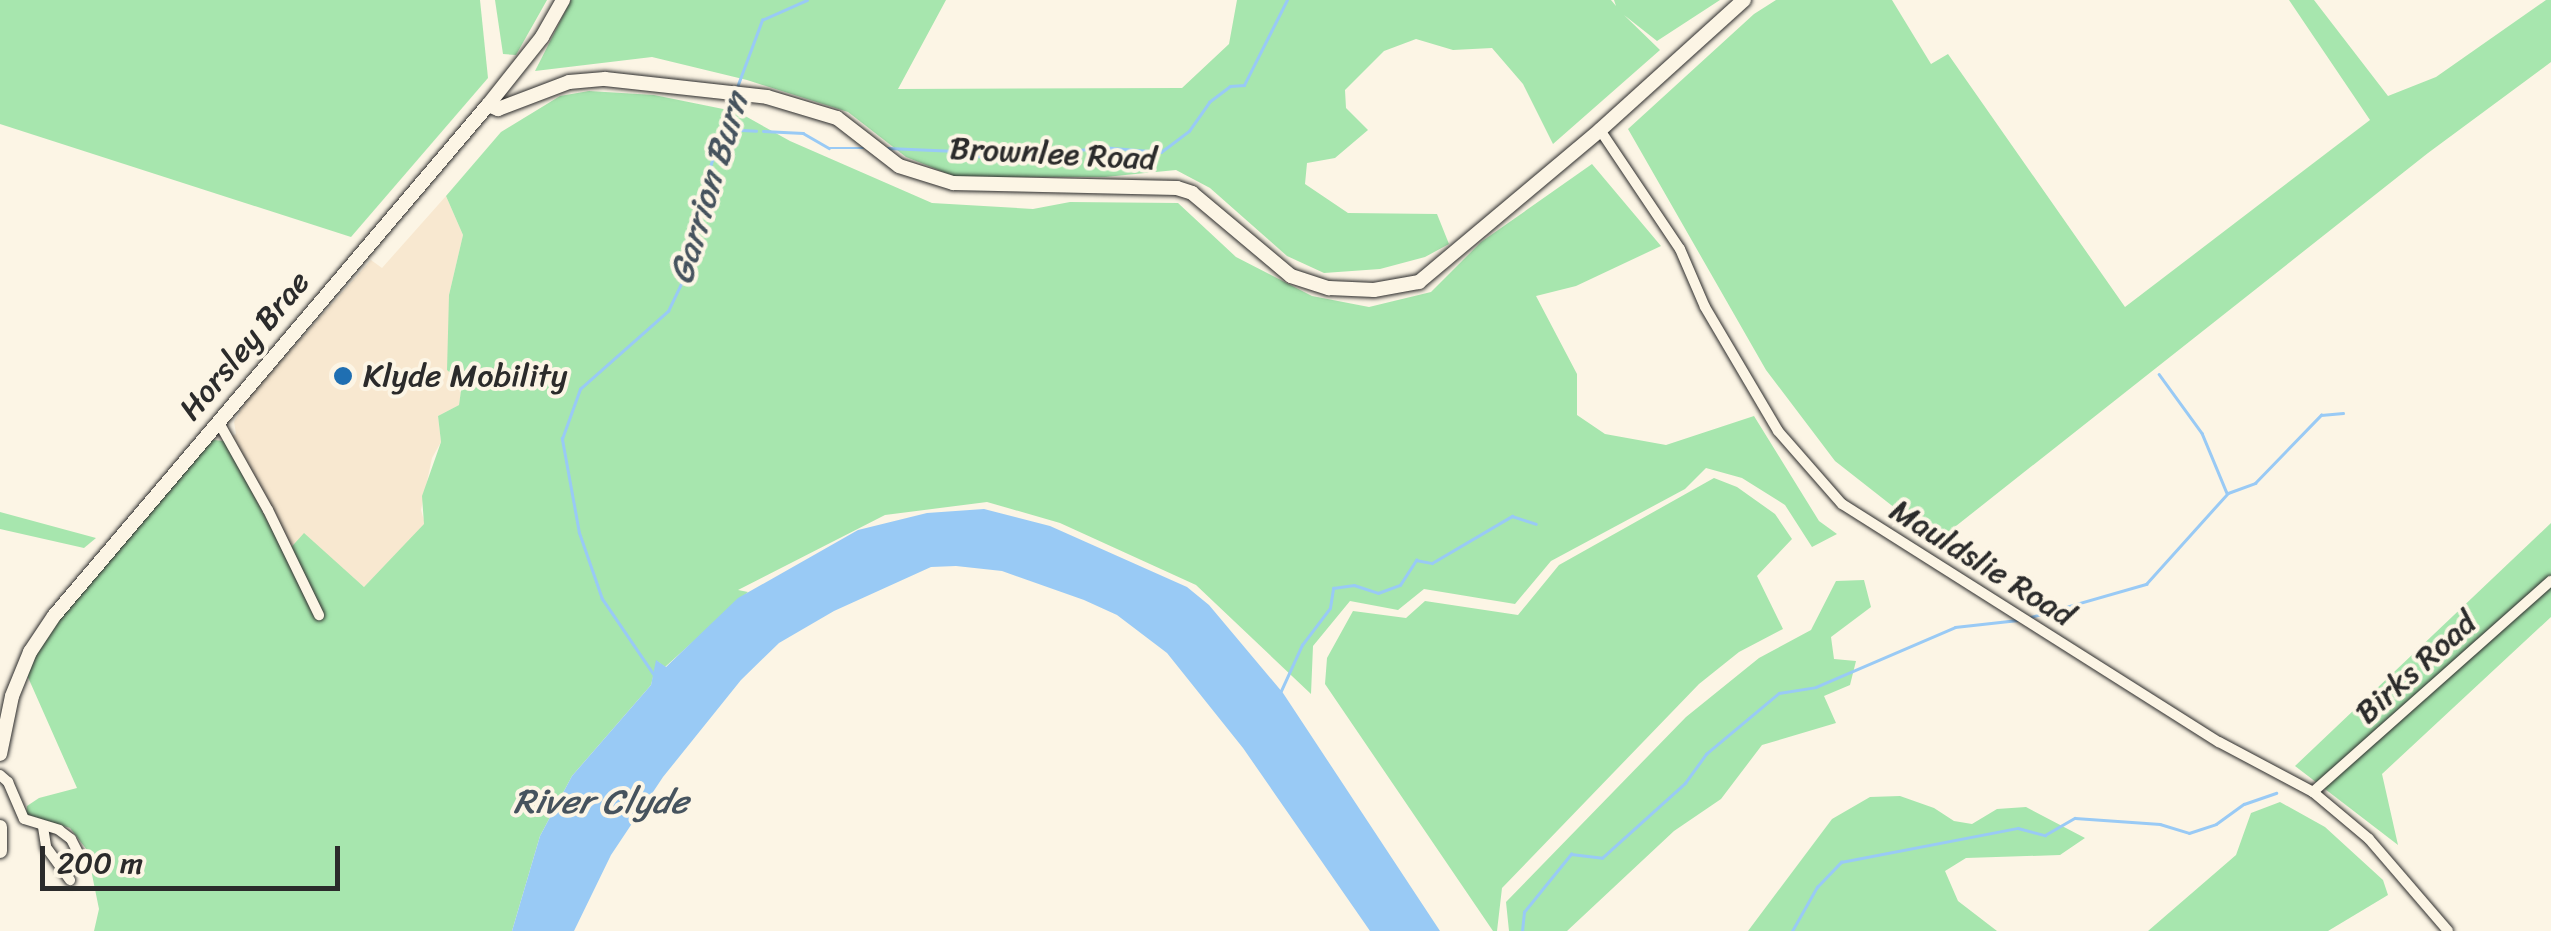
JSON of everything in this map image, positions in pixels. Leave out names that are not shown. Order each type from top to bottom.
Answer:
[{"type":"main road","name":"Horsley Brae","points":[[0,749],[12,696],[38,638],[488,104],[542,38],[564,0]]},
{"type":"main road","name":"Brownlee Road","points":[[488,104],[498,109],[568,82],[606,79],[801,104],[837,118],[899,166],[953,183],[1177,188],[1192,194],[1292,276],[1330,288],[1374,290],[1419,282],[1600,130],[1744,0]]},
{"type":"main road","points":[[0,826],[0,850]]},
{"type":"street","name":"Mauldslie Road","points":[[1600,130],[1680,249],[1705,307],[1778,430],[1842,504],[2220,742],[2313,792],[2369,839],[2448,931]]},
{"type":"street","points":[[218,421],[268,510],[319,616]]},
{"type":"street","name":"Birks Road","points":[[2313,792],[2551,581]]},
{"type":"street","points":[[0,775],[8,782],[24,819],[58,830],[71,840],[84,864]]},
{"type":"street","points":[[43,826],[42,839],[70,880]]},
{"type":"shaded area","points":[[446,196],[463,235],[449,295],[462,383],[459,405],[438,416],[441,442],[432,458],[421,510],[425,524],[364,587],[304,534],[284,554],[224,441],[236,434],[234,422],[248,398],[371,260],[382,268]]},
{"type":"green space","points":[[0,0],[480,0],[488,78],[351,237],[0,124]]},
{"type":"green space","points":[[495,0],[547,0],[516,55],[503,54]]},
{"type":"green space","points":[[571,0],[946,0],[898,89],[1182,88],[1229,44],[1237,0],[1611,0],[1616,6],[1614,0],[1720,0],[1657,41],[1624,15],[1660,50],[1553,144],[1523,84],[1492,48],[1453,50],[1416,39],[1384,51],[1345,90],[1346,108],[1368,130],[1335,158],[1307,163],[1305,184],[1348,213],[1437,214],[1449,244],[1425,257],[1380,269],[1324,273],[1287,256],[1210,188],[1176,170],[1105,177],[956,177],[906,157],[848,112],[747,80],[652,57],[535,71]]},
{"type":"green space","points":[[1776,0],[1892,0],[1931,64],[1948,54],[2125,307],[2370,120],[2289,0],[2314,0],[2388,96],[2436,77],[2546,0],[2551,0],[2551,62],[2428,153],[1937,541],[1835,461],[1766,370],[1628,129],[1754,14]]},
{"type":"green space","points":[[589,91],[654,95],[738,112],[790,141],[932,203],[1033,209],[1070,202],[1178,203],[1236,257],[1312,296],[1369,307],[1431,292],[1481,242],[1592,164],[1661,246],[1576,286],[1536,296],[1577,374],[1577,415],[1605,434],[1666,445],[1754,416],[1819,521],[1837,534],[1812,547],[1785,505],[1742,478],[1706,468],[1685,489],[1551,561],[1515,604],[1424,589],[1398,610],[1350,601],[1313,646],[1311,694],[1196,585],[1060,523],[987,502],[885,515],[738,590],[748,592],[665,667],[657,661],[651,685],[572,776],[540,836],[512,931],[94,931],[99,909],[87,850],[70,828],[26,814],[27,806],[39,798],[77,788],[27,675],[30,665],[55,623],[203,446],[214,440],[224,441],[228,447],[285,554],[304,533],[364,587],[424,524],[422,496],[441,442],[438,416],[459,405],[462,383],[447,370],[449,295],[463,235],[446,196],[501,132],[560,96]]},
{"type":"green space","points":[[1714,478],[1737,487],[1775,514],[1792,539],[1757,576],[1783,629],[1739,652],[1699,684],[1502,888],[1497,931],[1493,931],[1325,684],[1327,658],[1353,611],[1406,618],[1425,601],[1518,615],[1559,565]]},
{"type":"green space","points":[[0,512],[96,538],[84,548],[0,529]]},
{"type":"green space","points":[[2551,523],[2551,617],[2382,774],[2398,845],[2295,766]]},
{"type":"green space","points":[[1864,580],[1871,607],[1831,637],[1834,659],[1856,661],[1850,685],[1824,696],[1836,723],[1762,745],[1721,799],[1674,831],[1567,931],[1509,931],[1506,902],[1686,717],[1759,658],[1811,630],[1836,581]]},
{"type":"green space","points":[[1900,796],[1934,808],[1954,821],[1972,824],[1997,809],[2026,807],[2085,838],[2060,855],[1966,858],[1945,871],[1958,901],[1997,931],[1748,931],[1832,819],[1870,797]]},
{"type":"green space","points":[[2280,802],[2325,827],[2383,880],[2388,895],[2328,931],[2148,931],[2236,855],[2251,813]]},
{"type":"water","name":"River Clyde","points":[[984,509],[1050,526],[1187,587],[1209,605],[1283,693],[1440,931],[1370,931],[1243,748],[1167,653],[1117,615],[1002,571],[956,566],[931,567],[834,611],[779,643],[741,680],[663,777],[611,855],[574,931],[512,931],[540,836],[572,776],[651,685],[656,660],[666,667],[738,598],[858,530],[927,513]]},
{"type":"waterway","name":"Garrion Burn","points":[[736,90],[762,20],[807,0]]},
{"type":"waterway","points":[[888,148],[956,151],[1000,161],[1101,147],[1161,152],[1189,131],[1209,102],[1230,86],[1244,85],[1287,0]]},
{"type":"waterway","name":"Garrion Burn","points":[[653,674],[602,599],[579,533],[562,439],[580,389],[668,311],[691,263],[698,203],[733,97]]},
{"type":"waterway","points":[[723,129],[756,131]]},
{"type":"waterway","points":[[763,131],[803,133],[829,148],[863,148]]},
{"type":"waterway","points":[[2159,374],[2202,433],[2227,493]]},
{"type":"waterway","points":[[2031,617],[2146,584],[2228,493],[2255,483],[2321,415],[2343,413]]},
{"type":"waterway","points":[[1280,693],[1302,645],[1330,608],[1333,588],[1354,585],[1378,593],[1400,585],[1416,560],[1432,563],[1512,516],[1536,524]]},
{"type":"waterway","points":[[1522,931],[1524,912],[1571,854],[1602,858],[1685,783],[1706,754],[1779,693],[1816,687],[1955,627],[2018,620]]},
{"type":"waterway","points":[[1792,931],[1817,887],[1841,862],[2018,828],[2045,835],[2075,818],[2160,824],[2189,833],[2216,824],[2244,804],[2276,793]]},
{"type":"place","name":"Klyde Mobility","points":[[343,376]]}]
